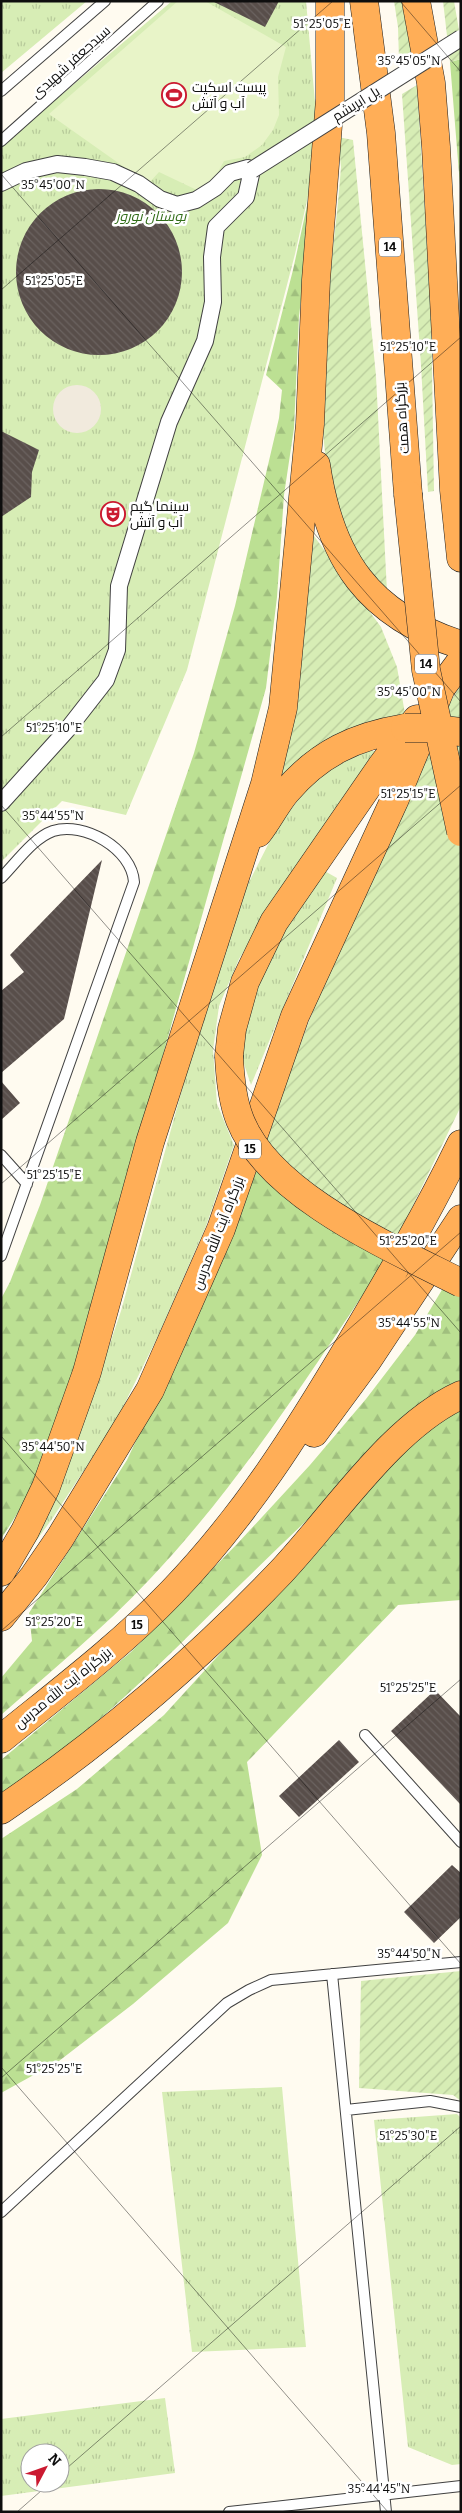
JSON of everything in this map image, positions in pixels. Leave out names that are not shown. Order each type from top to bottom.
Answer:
[{"type":"highway","points":[[1,1572],[25,1531],[46,1487],[87,1372],[150,1142],[265,784],[283,708],[310,424],[316,280],[330,99],[330,1]]},
{"type":"highway","name":"بزرگراه همت","points":[[364,1],[381,133],[408,494],[426,670],[461,832]]},
{"type":"highway","points":[[416,1],[431,83],[454,490],[461,558]]},
{"type":"highway","points":[[310,424],[320,493],[337,546],[350,569],[365,588],[405,621],[461,645]]},
{"type":"highway","name":"بزرگراه آیت الله مدرس","points":[[1,1617],[34,1576],[60,1538],[130,1425],[162,1366],[221,1230],[295,1016],[394,801],[441,688],[461,661]]},
{"type":"highway","points":[[441,688],[381,766],[274,922],[245,982],[232,1029],[229,1056],[231,1082],[240,1120],[249,1137],[276,1170],[294,1186],[342,1221],[461,1283]]},
{"type":"highway","points":[[242,857],[285,793],[329,754],[356,739],[405,728],[428,728],[461,732]]},
{"type":"highway","name":"بزرگراه آیت الله مدرس","points":[[1,1739],[120,1641],[172,1591],[256,1493],[306,1417],[390,1277],[461,1144]]},
{"type":"highway","points":[[256,1493],[322,1425],[461,1220]]},
{"type":"highway","points":[[1,1810],[132,1714],[186,1666],[281,1571],[372,1466],[425,1417],[461,1395]]},
{"type":"street","name":"پل ابریشم","points":[[252,170],[461,38]]},
{"type":"street","points":[[1,183],[26,170],[56,164],[84,167],[113,172],[139,184],[160,199],[177,205],[196,200],[215,188],[230,172],[248,168],[252,170],[246,197],[228,212],[216,227],[212,257],[213,302],[205,341],[169,422],[119,586],[117,650],[106,680],[67,730],[1,802]]},
{"type":"lane","name":"سیدجعفر شهیدی","points":[[1,90],[105,1]]},
{"type":"lane","name":"سیدجعفر شهیدی","points":[[1,141],[158,1]]},
{"type":"lane","points":[[1,878],[40,838],[52,832],[66,829],[79,830],[113,847],[128,859],[134,873],[134,882],[1,1256]]},
{"type":"lane","points":[[1,1154],[27,1184]]},
{"type":"lane","points":[[365,1735],[461,1842]]},
{"type":"lane","points":[[1,2212],[228,2003],[248,1990],[271,1980],[461,1962]]},
{"type":"lane","points":[[332,1974],[386,2512]]},
{"type":"lane","points":[[346,2110],[430,2101],[461,2107]]},
{"type":"lane","points":[[229,2512],[461,2486]]},
{"type":"green space","points":[[1,1],[87,1],[1,73]]},
{"type":"green space","name":"بوستان نوروز","points":[[172,1],[306,1],[319,147],[295,254],[187,670],[126,815],[62,801],[1,862],[1,146]]},
{"type":"green space","name":"پیست اسکیت آب و آتش","points":[[178,1],[205,1],[286,47],[278,77],[279,115],[273,130],[262,145],[245,157],[224,161],[212,183],[201,192],[159,172],[148,184],[49,114]]},
{"type":"green space","points":[[394,1],[407,1],[415,49],[399,60],[398,27]]},
{"type":"green space","points":[[443,1],[454,1],[461,42],[461,59],[450,62]]},
{"type":"green space","points":[[461,59],[461,198],[450,62]]},
{"type":"green space","points":[[417,85],[431,309],[434,491],[428,492],[402,94]]},
{"type":"green space","points":[[338,137],[353,140],[376,376],[387,592],[351,549],[333,499],[325,453],[322,406],[323,357],[341,167]]},
{"type":"green space","points":[[320,146],[299,316],[294,428],[284,495],[277,597],[266,688],[139,1140],[82,1361],[33,1489],[1,1539],[1,1299],[10,1282],[40,1205],[194,753],[235,606],[279,418],[282,390],[266,375],[293,270]]},
{"type":"green space","points":[[314,536],[381,627],[397,667],[405,714],[366,724],[275,786]]},
{"type":"green space","points":[[461,684],[461,1106],[387,1259],[350,1240],[316,1218],[284,1193],[255,1164],[342,934],[448,706]]},
{"type":"green space","points":[[369,751],[377,751],[277,897],[239,959],[219,1006],[213,1050],[217,1104],[234,1145],[206,1226],[158,1336],[115,1423],[52,1519],[20,1563],[74,1450],[121,1311],[197,1035],[247,886],[277,827],[314,780],[339,763]]},
{"type":"green space","points":[[321,869],[337,878],[251,1085],[242,1058],[248,997],[261,964]]},
{"type":"green space","points":[[255,1164],[387,1259],[275,1424],[183,1543],[114,1615],[1,1715],[1,1678],[32,1641],[29,1613],[127,1460],[172,1364]]},
{"type":"green space","points":[[446,1283],[461,1291],[461,1381],[454,1384],[323,1505],[129,1693],[35,1771],[1,1793],[1,1760],[131,1652],[238,1543],[310,1465],[366,1399],[415,1335]]},
{"type":"green space","points":[[461,1408],[461,1600],[398,1605],[247,1762],[262,1855],[228,1923],[133,2004],[59,2061],[1,2093],[1,1839],[77,1789],[164,1715],[416,1439]]},
{"type":"green space","points":[[461,1971],[461,2101],[453,2095],[359,2088],[361,1981]]},
{"type":"green space","points":[[282,2087],[306,2347],[192,2352],[162,2092]]},
{"type":"green space","points":[[457,2114],[461,2118],[461,2464],[452,2465],[408,2447],[374,2120]]},
{"type":"green space","points":[[165,2398],[175,2473],[70,2487],[70,2443],[20,2443],[20,2493],[24,2493],[1,2496],[1,2419]]},
{"type":"shaded area","points":[[77,385],[86,387],[94,392],[99,400],[101,409],[99,418],[94,426],[86,431],[77,433],[68,431],[60,426],[55,418],[53,409],[55,400],[60,392],[68,387]]},
{"type":"building","points":[[212,1],[279,1],[265,27]]},
{"type":"building","points":[[91,189],[107,189],[131,195],[158,213],[176,240],[182,272],[176,304],[158,331],[131,349],[107,355],[91,355],[67,349],[46,336],[35,325],[22,304],[16,280],[16,264],[22,240],[35,219],[46,208],[67,195]]},
{"type":"building","points":[[1,431],[39,450],[32,472],[31,497],[1,517]]},
{"type":"building","points":[[102,860],[64,1019],[1,1073],[1,991],[24,972],[10,955]]},
{"type":"building","points":[[1,1081],[20,1103],[1,1120]]},
{"type":"building","points":[[435,1690],[461,1717],[461,1805],[391,1731]]},
{"type":"building","points":[[339,1740],[359,1762],[299,1817],[279,1796]]},
{"type":"building","points":[[452,1865],[461,1873],[461,1917],[434,1943],[404,1912]]},
{"type":"place","name":"پیست اسکیت آب و آتش","points":[[174,95]]},
{"type":"place","name":"سینما گیم آب و آتش","points":[[113,514]]}]
